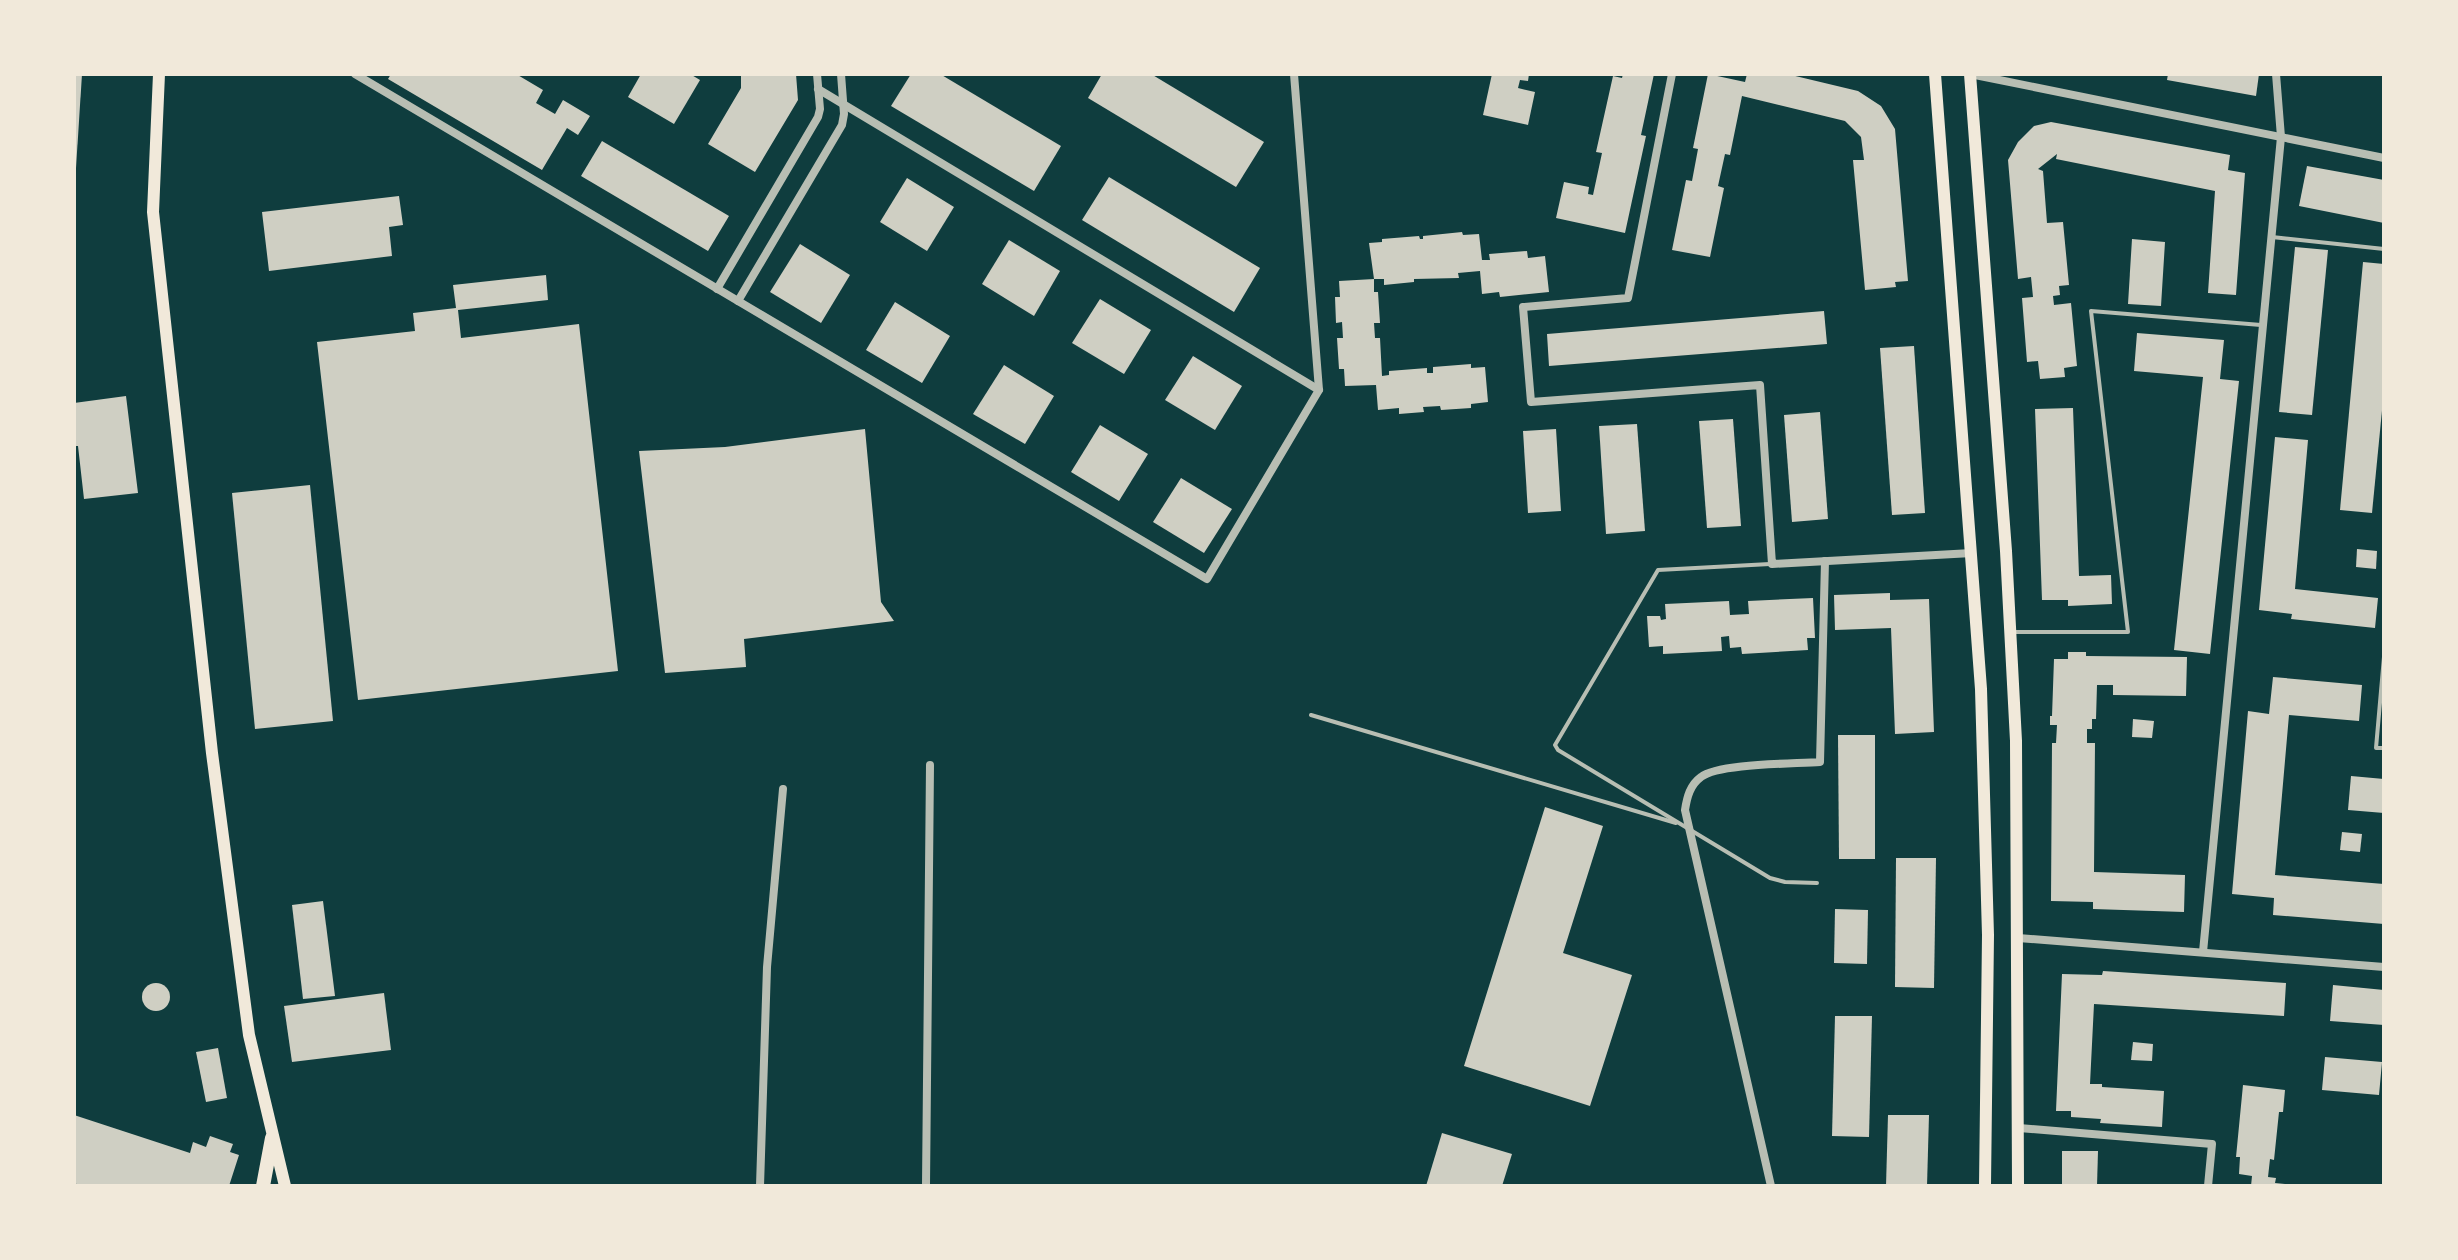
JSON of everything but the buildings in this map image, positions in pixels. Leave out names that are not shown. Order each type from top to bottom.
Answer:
[{"type":"main road","points":[[159,74],[153,186],[154,235],[227,880],[249,1035],[285,1186]]},
{"type":"main road","points":[[1935,74],[1981,689],[1988,921],[1985,1186]]},
{"type":"main road","points":[[1970,74],[2011,632],[2016,741],[2018,1186]]},
{"type":"main road","points":[[263,1186],[272,1138]]},
{"type":"street","points":[[355,74],[1207,579],[1319,390],[1294,74]]},
{"type":"street","points":[[717,289],[818,117],[817,74]]},
{"type":"street","points":[[738,301],[838,134],[844,104],[841,74]]},
{"type":"street","points":[[1672,74],[1628,298],[1523,307],[1531,402],[1760,385],[1772,564],[1972,553]]},
{"type":"street","points":[[1970,74],[2384,158]]},
{"type":"street","points":[[2203,952],[2281,137],[2276,74]]},
{"type":"street","points":[[818,89],[1319,390]]},
{"type":"street","points":[[1771,1186],[1685,826],[1685,810],[1691,788],[1707,773],[1728,768],[1820,762],[1825,561]]},
{"type":"street","points":[[926,1186],[930,765]]},
{"type":"street","points":[[760,1186],[767,967],[783,789]]},
{"type":"street","points":[[2018,938],[2384,967]]},
{"type":"street","points":[[2019,1128],[2212,1144],[2208,1186]]},
{"type":"lane","points":[[2272,237],[2384,249]]},
{"type":"lane","points":[[2011,632],[2128,632],[2091,311],[2263,326]]},
{"type":"lane","points":[[1772,564],[1658,570],[1555,745],[1558,750],[1770,878],[1817,883]]},
{"type":"lane","points":[[2384,657],[2376,748],[2384,748]]},
{"type":"lane","points":[[1311,715],[1685,826]]}]
